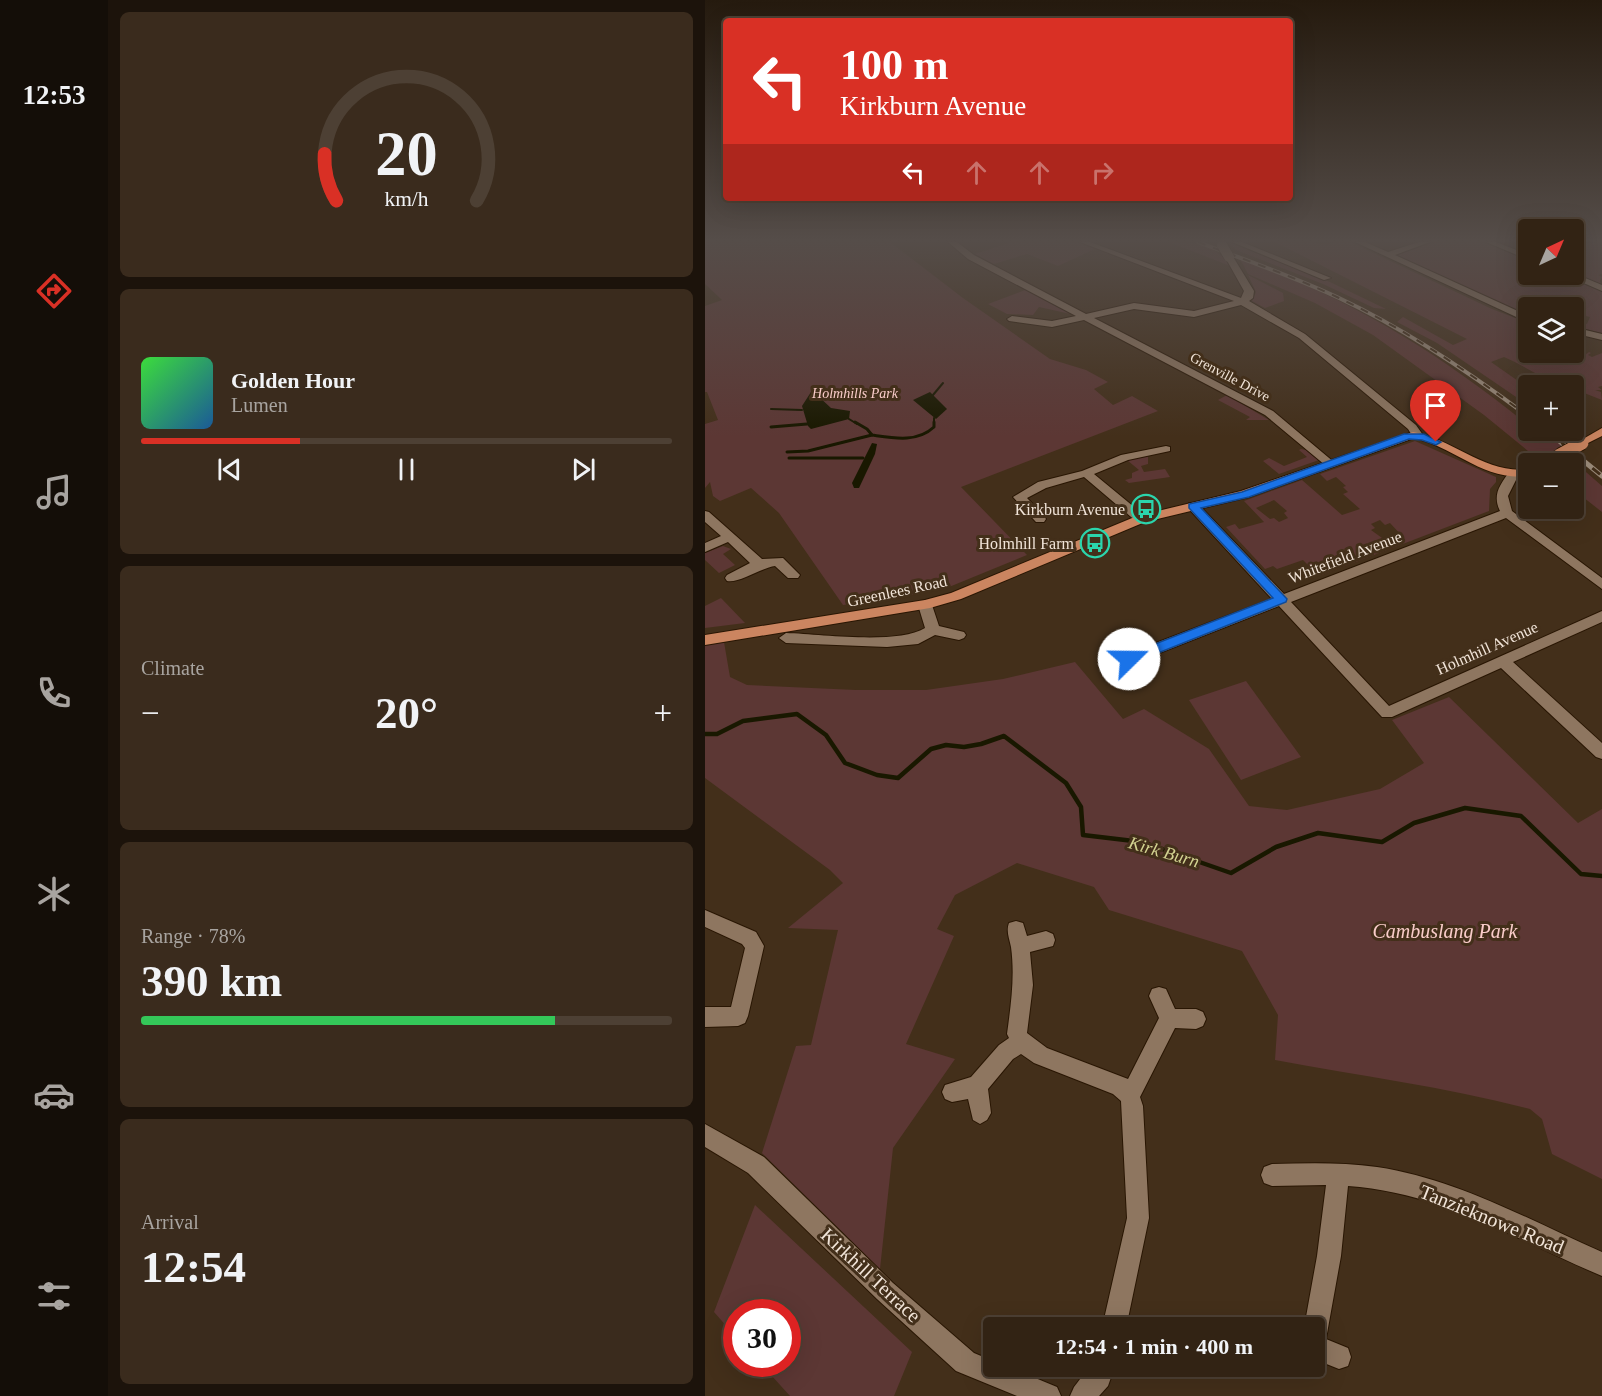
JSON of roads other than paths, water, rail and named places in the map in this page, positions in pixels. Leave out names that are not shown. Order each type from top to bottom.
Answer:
[{"type":"main road","points":[[1564,453],[1602,431]]},
{"type":"main road","name":"Greenlees Road","points":[[705,640],[925,604],[956,596],[1141,519],[1245,494],[1329,463],[1417,435]]},
{"type":"main road","points":[[1417,435],[1513,474],[1518,473]]},
{"type":"street","name":"Grenville Drive","points":[[1068,307],[1269,413],[1329,463]]},
{"type":"street","points":[[1012,320],[1042,324],[1089,318],[1127,307]]},
{"type":"street","points":[[1143,307],[1194,314],[1224,307]]},
{"type":"street","points":[[1253,307],[1302,336],[1413,426],[1417,435]]},
{"type":"street","points":[[1501,307],[1518,315]]},
{"type":"street","points":[[1584,333],[1602,337]]},
{"type":"street","points":[[1040,519],[1019,497],[1042,486],[1086,473],[1125,457],[1166,449]]},
{"type":"street","points":[[1086,473],[1141,519]]},
{"type":"street","points":[[1513,474],[1502,491],[1500,502],[1507,513],[1602,585]]},
{"type":"street","points":[[1193,506],[1281,599]]},
{"type":"street","name":"Whitefield Avenue","points":[[1129,659],[1507,513]]},
{"type":"street","points":[[705,515],[759,564]]},
{"type":"street","points":[[705,548],[729,537]]},
{"type":"street","points":[[732,578],[759,564],[778,561],[793,575]]},
{"type":"street","name":"Holmhill Avenue","points":[[1281,599],[1387,713],[1602,616]]},
{"type":"street","points":[[925,604],[933,630]]},
{"type":"street","points":[[786,638],[888,642],[918,639],[933,630],[959,634]]},
{"type":"street","points":[[1503,661],[1602,753]]},
{"type":"street","points":[[705,918],[749,938],[755,946],[738,1016],[705,1017]]},
{"type":"street","points":[[1046,940],[1018,938],[1023,985],[1017,1034],[1021,1042],[1041,1056],[1120,1086],[1128,1094],[1133,1106],[1138,1218],[1116,1317]]},
{"type":"street","points":[[1159,996],[1169,1018]]},
{"type":"street","points":[[1128,1094],[1135,1088],[1169,1018]]},
{"type":"street","points":[[1169,1018],[1196,1019]]},
{"type":"street","points":[[952,1092],[977,1086],[1007,1052],[1021,1042]]},
{"type":"street","points":[[977,1086],[981,1113]]},
{"type":"street","name":"Kirkhill Terrace","points":[[705,1135],[756,1165],[885,1291],[965,1362],[1048,1396]]},
{"type":"street","name":"Tanzieknowe Road","points":[[1272,1175],[1338,1175],[1376,1178],[1414,1186],[1459,1201],[1602,1264]]},
{"type":"street","points":[[1318,1317],[1334,1226],[1338,1175]]},
{"type":"street","points":[[1325,1351],[1339,1357]]},
{"type":"street","points":[[1080,1396],[1098,1377]]},
{"type":"waterway","points":[[933,395],[943,383]]},
{"type":"waterway","points":[[771,409],[802,410]]},
{"type":"waterway","points":[[872,435],[905,438],[920,435],[934,427],[934,418]]},
{"type":"waterway","points":[[849,419],[857,424]]},
{"type":"waterway","points":[[855,422],[872,435]]},
{"type":"waterway","points":[[771,427],[807,424]]},
{"type":"waterway","points":[[787,452],[808,451],[872,435]]},
{"type":"waterway","points":[[789,458],[863,458]]},
{"type":"waterway","name":"Kirk Burn","points":[[705,734],[717,734],[743,721],[797,714],[826,735],[845,763],[877,775],[898,778],[931,749],[946,745],[964,747],[981,744],[1004,736],[1066,783],[1081,807],[1083,835],[1142,842],[1231,873],[1276,847],[1318,833],[1382,842],[1414,823],[1465,808],[1521,816],[1581,874],[1602,876]]},
{"type":"railway","points":[[1358,307],[1437,353],[1518,409]]},
{"type":"railway","points":[[1559,441],[1602,476]]},
{"type":"place","name":"Kirkburn Avenue","points":[[1146,509]]},
{"type":"place","name":"Holmhill Farm","points":[[1095,543]]},
{"type":"park label","name":"Holmhills Park","points":[[855,393]]},
{"type":"park label","name":"Cambuslang Park","points":[[1445,931]]}]
